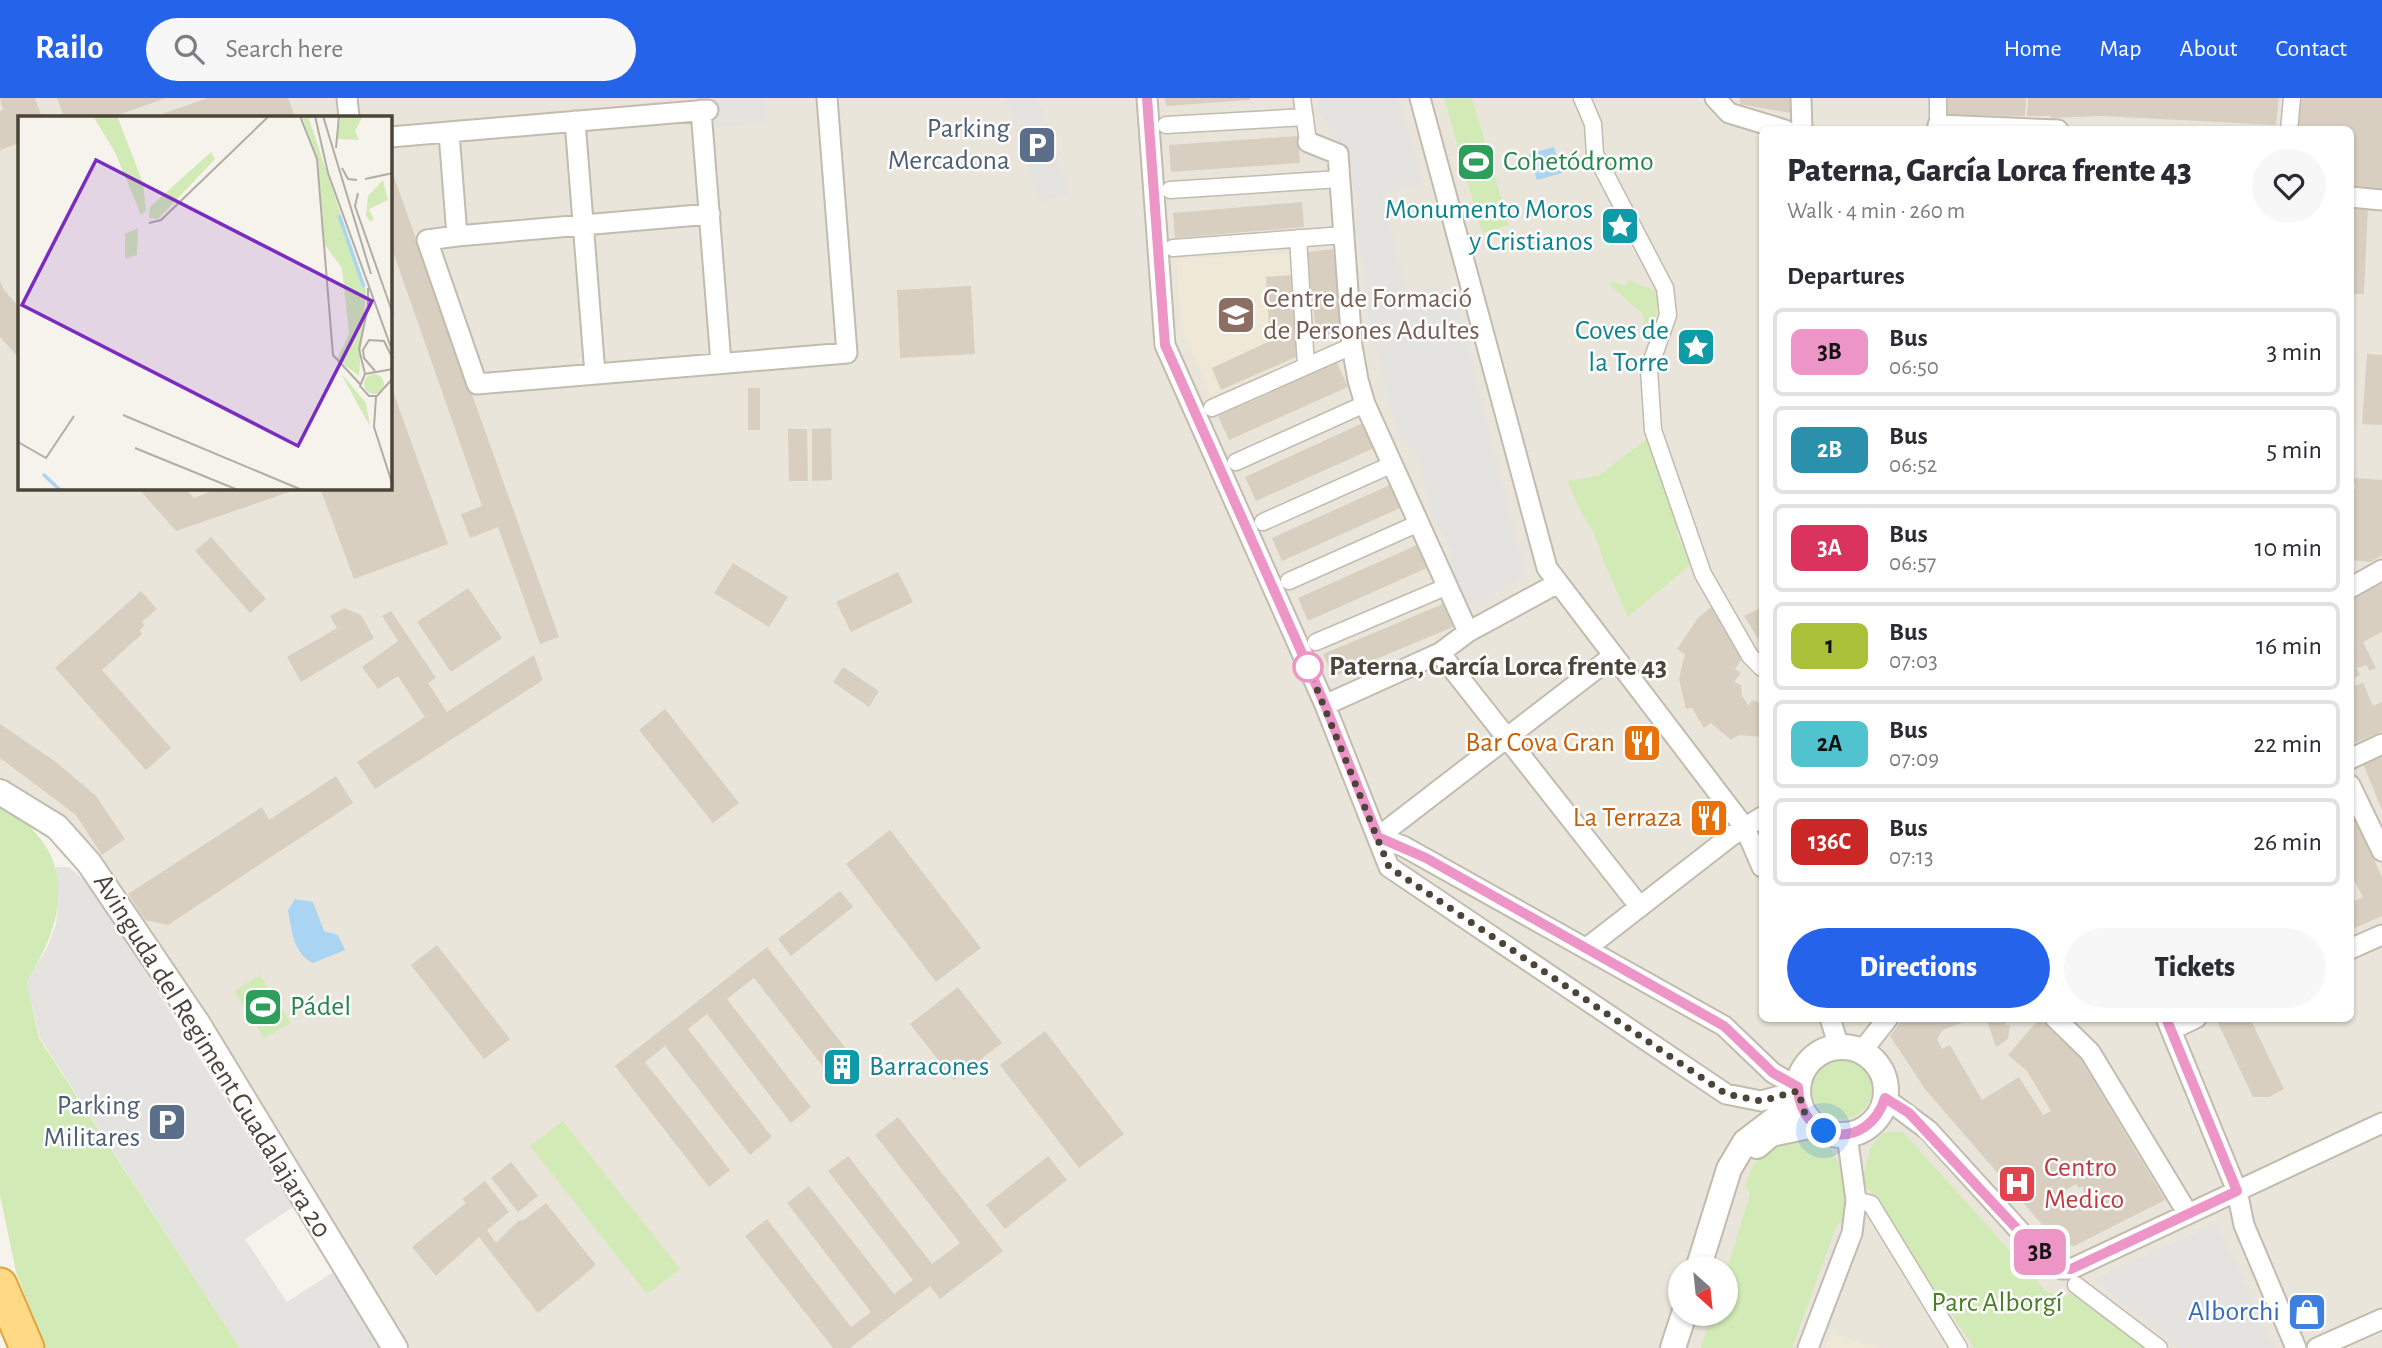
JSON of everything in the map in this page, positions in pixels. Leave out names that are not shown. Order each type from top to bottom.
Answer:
[{"type":"highway","points":[[0,1285],[27,1348]]},
{"type":"street","points":[[347,98],[349,116]]},
{"type":"street","points":[[710,214],[427,240],[477,384],[847,353],[827,98]]},
{"type":"street","points":[[1147,98],[1165,345],[1325,705],[1389,867],[1726,1094],[1761,1101],[1798,1093]]},
{"type":"street","points":[[1302,98],[1308,142],[1338,153],[1352,346],[1366,404],[1468,632]]},
{"type":"street","points":[[1420,98],[1546,568],[1745,828],[1759,860]]},
{"type":"street","points":[[1582,98],[1593,124],[1595,154],[1665,288],[1668,315],[1649,369],[1653,430],[1703,574],[1750,656],[1759,665]]},
{"type":"street","points":[[1715,98],[1729,113],[1772,126]]},
{"type":"street","points":[[1801,98],[1802,126]]},
{"type":"street","points":[[1938,98],[1938,126]]},
{"type":"street","points":[[2289,126],[2292,98]]},
{"type":"street","points":[[392,137],[575,121],[706,106],[710,214],[722,363]]},
{"type":"street","points":[[1166,125],[1305,117]]},
{"type":"street","points":[[575,121],[595,374]]},
{"type":"street","points":[[449,133],[457,236]]},
{"type":"street","points":[[1170,190],[1340,180]]},
{"type":"street","points":[[2354,197],[2382,200]]},
{"type":"street","points":[[1173,248],[1344,235]]},
{"type":"street","points":[[1298,239],[1306,366]]},
{"type":"street","points":[[1212,408],[1352,346]]},
{"type":"street","points":[[1236,463],[1366,404]]},
{"type":"street","points":[[1263,522],[1393,464]]},
{"type":"street","points":[[1289,581],[1419,523]]},
{"type":"street","points":[[1325,705],[1440,653],[1468,632],[1558,583]]},
{"type":"street","points":[[1316,642],[1448,586]]},
{"type":"street","points":[[1440,653],[1640,907]]},
{"type":"street","points":[[1378,837],[1614,656]]},
{"type":"street","points":[[2354,757],[2382,744]]},
{"type":"street","name":"Avinguda del Regiment Guadalajara 20","points":[[0,792],[57,827],[89,863],[198,1024],[396,1348]]},
{"type":"street","points":[[2354,793],[2382,851]]},
{"type":"street","points":[[1588,947],[1759,819]]},
{"type":"street","points":[[1378,837],[1403,846],[1588,947],[1724,1026],[1798,1093],[1814,1125],[1824,1131],[1847,1135],[1872,1123],[1885,1098],[1882,1071],[1850,1049],[1833,1022]]},
{"type":"street","points":[[2354,947],[2382,935]]},
{"type":"street","points":[[1702,1256],[1729,1169],[1745,1142],[1798,1093],[1807,1064],[1816,1055],[1850,1049],[1883,1022]]},
{"type":"street","points":[[2059,1022],[2090,1052],[2188,1214]]},
{"type":"street","points":[[2168,1024],[2237,1191],[2244,1225],[2296,1348]]},
{"type":"street","points":[[1885,1098],[1909,1113],[1928,1130],[2047,1261],[2062,1269],[2071,1269],[2382,1123]]},
{"type":"street","points":[[1712,1256],[1738,1172],[1752,1149],[1771,1134],[1814,1125]]},
{"type":"street","points":[[1808,1348],[1852,1233],[1856,1200],[1847,1135]]},
{"type":"street","points":[[1856,1200],[1871,1204],[1959,1348]]},
{"type":"street","points":[[2076,1285],[2160,1348]]},
{"type":"street","points":[[2317,1348],[2382,1319]]},
{"type":"street","points":[[1673,1348],[1680,1326]]},
{"type":"street","points":[[1684,1348],[1690,1326]]},
{"type":"shaded area","points":[[0,98],[2382,98],[2382,1348],[402,1348],[77,832],[0,780]]},
{"type":"shaded area","points":[[712,98],[765,98],[767,123],[714,127]]},
{"type":"shaded area","name":"Parking Mercadona","points":[[1006,98],[1038,98],[1069,193],[1039,203]]},
{"type":"shaded area","points":[[1318,98],[1398,98],[1424,183],[1383,195],[1383,199],[1408,293],[1438,286],[1441,297],[1455,294],[1526,576],[1468,606],[1448,574],[1451,551],[1432,516],[1417,454],[1398,435],[1368,314],[1367,287],[1356,231],[1357,200],[1346,154],[1319,114]]},
{"type":"shaded area","name":"Centre de Formació de Persones Adultes","points":[[1290,253],[1296,357],[1210,396],[1181,325],[1176,259]]},
{"type":"shaded area","name":"Parking Militares","points":[[56,867],[69,867],[91,886],[293,1207],[245,1239],[287,1302],[335,1271],[383,1348],[240,1348],[40,1038],[27,982],[48,946],[56,924],[59,899]]},
{"type":"shaded area","points":[[2217,1223],[2274,1348],[2179,1348],[2094,1279]]},
{"type":"shaded area","points":[[1831,1333],[1879,1348],[1825,1348]]},
{"type":"green space","name":"Cohetódromo","points":[[1444,98],[1472,98],[1509,225],[1482,233]]},
{"type":"green space","points":[[1628,280],[1658,292],[1655,331],[1643,327],[1644,315],[1610,285],[1612,282],[1626,286]]},
{"type":"green space","points":[[1647,439],[1651,440],[1682,527],[1676,531],[1691,564],[1628,617],[1593,530],[1584,518],[1567,481],[1598,476]]},
{"type":"green space","points":[[0,804],[25,823],[43,842],[54,863],[58,885],[57,908],[51,931],[27,982],[39,1038],[240,1348],[45,1348],[16,1272],[0,1195]]},
{"type":"green space","name":"Pádel","points":[[260,975],[291,1023],[264,1038],[234,991]]},
{"type":"green space","points":[[1842,1059],[1859,1064],[1867,1072],[1872,1089],[1867,1106],[1859,1114],[1842,1119],[1825,1114],[1817,1106],[1812,1089],[1817,1072],[1825,1064]]},
{"type":"green space","points":[[563,1121],[680,1269],[647,1294],[530,1146]]},
{"type":"green space","name":"Parc Alborgí","points":[[1902,1131],[2046,1291],[2061,1298],[2076,1291],[2151,1348],[1974,1348],[1862,1180],[1871,1147],[1883,1133]]},
{"type":"green space","points":[[1814,1136],[1832,1151],[1841,1171],[1847,1219],[1837,1224],[1792,1348],[1701,1348],[1708,1326],[1738,1326],[1738,1256],[1731,1256],[1750,1194],[1745,1186],[1756,1160],[1776,1145]]},
{"type":"water","points":[[1554,147],[1562,173],[1537,180],[1529,154]]},
{"type":"water","points":[[295,899],[313,902],[324,931],[338,935],[345,950],[313,963],[306,959],[297,947],[288,910]]},
{"type":"building","points":[[0,98],[35,98],[42,116],[18,116],[18,143],[0,150],[0,111],[3,110]]},
{"type":"building","points":[[57,98],[166,98],[116,116],[64,116]]},
{"type":"building","points":[[208,98],[288,98],[295,116],[156,116]]},
{"type":"building","points":[[1165,98],[1250,98],[1250,100],[1166,106]]},
{"type":"building","points":[[1740,98],[1795,98],[1796,114],[1740,104]]},
{"type":"building","points":[[1943,98],[2026,98],[2025,116],[1943,115]]},
{"type":"building","points":[[2028,98],[2279,98],[2276,125],[2101,116],[2027,116]]},
{"type":"building","points":[[2382,98],[2382,190],[2354,187],[2354,126],[2298,126],[2301,99]]},
{"type":"building","points":[[1298,136],[1300,163],[1171,172],[1169,145]]},
{"type":"building","points":[[392,172],[559,637],[540,644],[498,527],[470,538],[461,514],[482,506],[392,249]]},
{"type":"building","points":[[1302,202],[1304,227],[1175,238],[1173,213]]},
{"type":"building","points":[[2354,205],[2368,207],[2364,294],[2354,294]]},
{"type":"building","points":[[1333,249],[1344,336],[1317,340],[1307,252]]},
{"type":"building","points":[[1291,275],[1296,357],[1221,390],[1212,368],[1270,341],[1266,277]]},
{"type":"building","points":[[0,281],[18,306],[18,357],[0,337]]},
{"type":"building","points":[[971,286],[975,354],[900,358],[897,290]]},
{"type":"building","points":[[2367,354],[2382,355],[2382,425],[2362,424]]},
{"type":"building","points":[[1337,363],[1348,387],[1229,440],[1218,416]]},
{"type":"building","points":[[748,388],[760,388],[760,430],[748,430]]},
{"type":"building","points":[[392,389],[448,544],[354,579],[321,490],[392,490]]},
{"type":"building","points":[[1363,423],[1374,448],[1256,501],[1245,477]]},
{"type":"building","points":[[831,428],[832,480],[812,481],[812,429]]},
{"type":"building","points":[[788,429],[807,429],[808,481],[789,481]]},
{"type":"building","points":[[2354,478],[2382,480],[2382,555],[2371,562],[2354,560]]},
{"type":"building","points":[[1390,485],[1400,508],[1282,561],[1272,538]]},
{"type":"building","points":[[140,490],[187,490],[194,498],[214,490],[295,490],[176,531]]},
{"type":"building","points":[[211,537],[266,599],[250,613],[195,551]]},
{"type":"building","points":[[1417,545],[1427,568],[1308,621],[1298,598]]},
{"type":"building","points":[[733,563],[788,597],[769,627],[714,593]]},
{"type":"building","points":[[898,572],[913,602],[851,632],[836,602]]},
{"type":"building","points":[[2382,584],[2382,632],[2363,642],[2376,668],[2369,671],[2367,665],[2357,668],[2360,675],[2354,678],[2354,597]]},
{"type":"building","points":[[468,588],[502,638],[451,672],[417,622]]},
{"type":"building","points":[[141,591],[157,609],[142,622],[145,625],[140,630],[142,634],[102,670],[171,748],[146,770],[55,668]]},
{"type":"building","points":[[1443,604],[1453,627],[1333,677],[1323,654]]},
{"type":"building","points":[[1711,607],[1744,656],[1735,669],[1741,673],[1734,682],[1741,685],[1742,696],[1749,706],[1752,700],[1759,703],[1759,737],[1739,735],[1731,740],[1711,723],[1704,728],[1692,708],[1686,709],[1679,679],[1685,654],[1677,649],[1698,618]]},
{"type":"building","points":[[344,608],[361,615],[374,638],[301,682],[287,657],[337,628],[330,616]]},
{"type":"building","points":[[1759,608],[1759,640],[1744,616]]},
{"type":"building","points":[[391,611],[436,678],[428,683],[447,712],[534,655],[543,680],[375,789],[357,762],[425,717],[398,676],[378,689],[362,667],[398,641],[382,616]]},
{"type":"building","points":[[843,667],[879,691],[869,707],[833,682]]},
{"type":"building","points":[[2354,681],[2356,686],[2363,682],[2373,706],[2382,702],[2382,731],[2354,743]]},
{"type":"building","points":[[665,709],[739,803],[713,823],[639,730]]},
{"type":"building","points":[[0,724],[56,762],[96,796],[125,839],[102,855],[76,815],[0,758]]},
{"type":"building","points":[[2382,755],[2382,810],[2363,764]]},
{"type":"building","points":[[336,776],[353,803],[168,925],[145,920],[128,894],[262,807],[269,820]]},
{"type":"building","points":[[2354,817],[2382,877],[2382,916],[2354,928],[2354,901],[2363,897],[2354,880]]},
{"type":"building","points":[[890,830],[981,948],[936,982],[846,864]]},
{"type":"building","points":[[840,891],[853,907],[791,956],[778,939]]},
{"type":"building","points":[[437,945],[510,1039],[484,1059],[411,965]]},
{"type":"building","name":"Barracones","points":[[767,947],[861,1068],[838,1086],[754,978],[727,999],[811,1107],[791,1123],[707,1014],[688,1029],[772,1137],[750,1155],[665,1046],[645,1062],[730,1170],[709,1187],[615,1066]]},
{"type":"building","points":[[958,987],[1002,1043],[954,1080],[910,1024]]},
{"type":"building","points":[[1901,1022],[1963,1022],[1943,1030],[1937,1039],[1942,1049],[1950,1045],[1982,1100],[2019,1077],[2043,1115],[2051,1111],[2027,1071],[2008,1055],[2036,1022],[2042,1022],[2080,1058],[2165,1200],[2074,1246],[2058,1243],[1925,1089],[1890,1036]],"holes":[[[2076,1184],[2079,1188],[2083,1186],[2084,1199],[2071,1205],[2064,1191]]]},
{"type":"building","points":[[1987,1022],[2006,1022],[2006,1025],[2010,1025],[2008,1039],[1996,1047]]},
{"type":"building","points":[[2217,1022],[2252,1022],[2284,1089],[2269,1097],[2253,1097]]},
{"type":"building","points":[[1045,1031],[1124,1134],[1079,1168],[1000,1065]]},
{"type":"building","name":"Barracones","points":[[898,1117],[1003,1251],[940,1299],[930,1286],[850,1348],[833,1348],[745,1236],[767,1219],[851,1327],[871,1312],[787,1203],[809,1186],[894,1294],[913,1280],[828,1171],[848,1156],[932,1264],[960,1243],[875,1135]]},
{"type":"building","points":[[1048,1156],[1067,1180],[1005,1229],[986,1205]]},
{"type":"building","points":[[511,1162],[538,1196],[518,1212],[491,1178]]},
{"type":"building","points":[[485,1181],[509,1212],[487,1230],[496,1243],[518,1221],[524,1220],[546,1203],[596,1265],[538,1313],[479,1237],[436,1276],[412,1247],[466,1203],[462,1199]]},
{"type":"bus line","name":"3B","points":[[1147,98],[1165,345],[1325,705],[1378,837],[1426,858],[1724,1026],[1773,1073],[1798,1087],[1799,1101],[1805,1114],[1814,1125],[1824,1131],[1847,1135],[1860,1131],[1872,1123],[1881,1112],[1885,1098],[1909,1113],[1928,1130],[2047,1261],[2062,1269],[2071,1269],[2237,1191],[2168,1022]]},
{"type":"place","name":"Parking Mercadona","points":[[1037,145]]},
{"type":"place","name":"Cohetódromo","points":[[1476,162]]},
{"type":"place","name":"Monumento Moros y Cristianos","points":[[1620,226]]},
{"type":"place","name":"Centre de Formació de Persones Adultes","points":[[1236,315]]},
{"type":"place","name":"Coves de la Torre","points":[[1696,347]]},
{"type":"place","name":"Paterna, García Lorca frente 43","points":[[1308,667]]},
{"type":"place","name":"Bar Cova Gran","points":[[1642,743]]},
{"type":"place","name":"La Terraza","points":[[1709,818]]},
{"type":"place","name":"Pádel","points":[[263,1007]]},
{"type":"place","name":"Barracones","points":[[842,1067]]},
{"type":"place","name":"Parking Militares","points":[[167,1122]]},
{"type":"place","name":"Centro Medico","points":[[2017,1184]]},
{"type":"place","name":"Alborchi","points":[[2307,1312]]},
{"type":"route","points":[[1308,667],[1389,867],[1726,1094],[1761,1101],[1798,1091],[1805,1114],[1814,1125],[1824,1131]]}]
